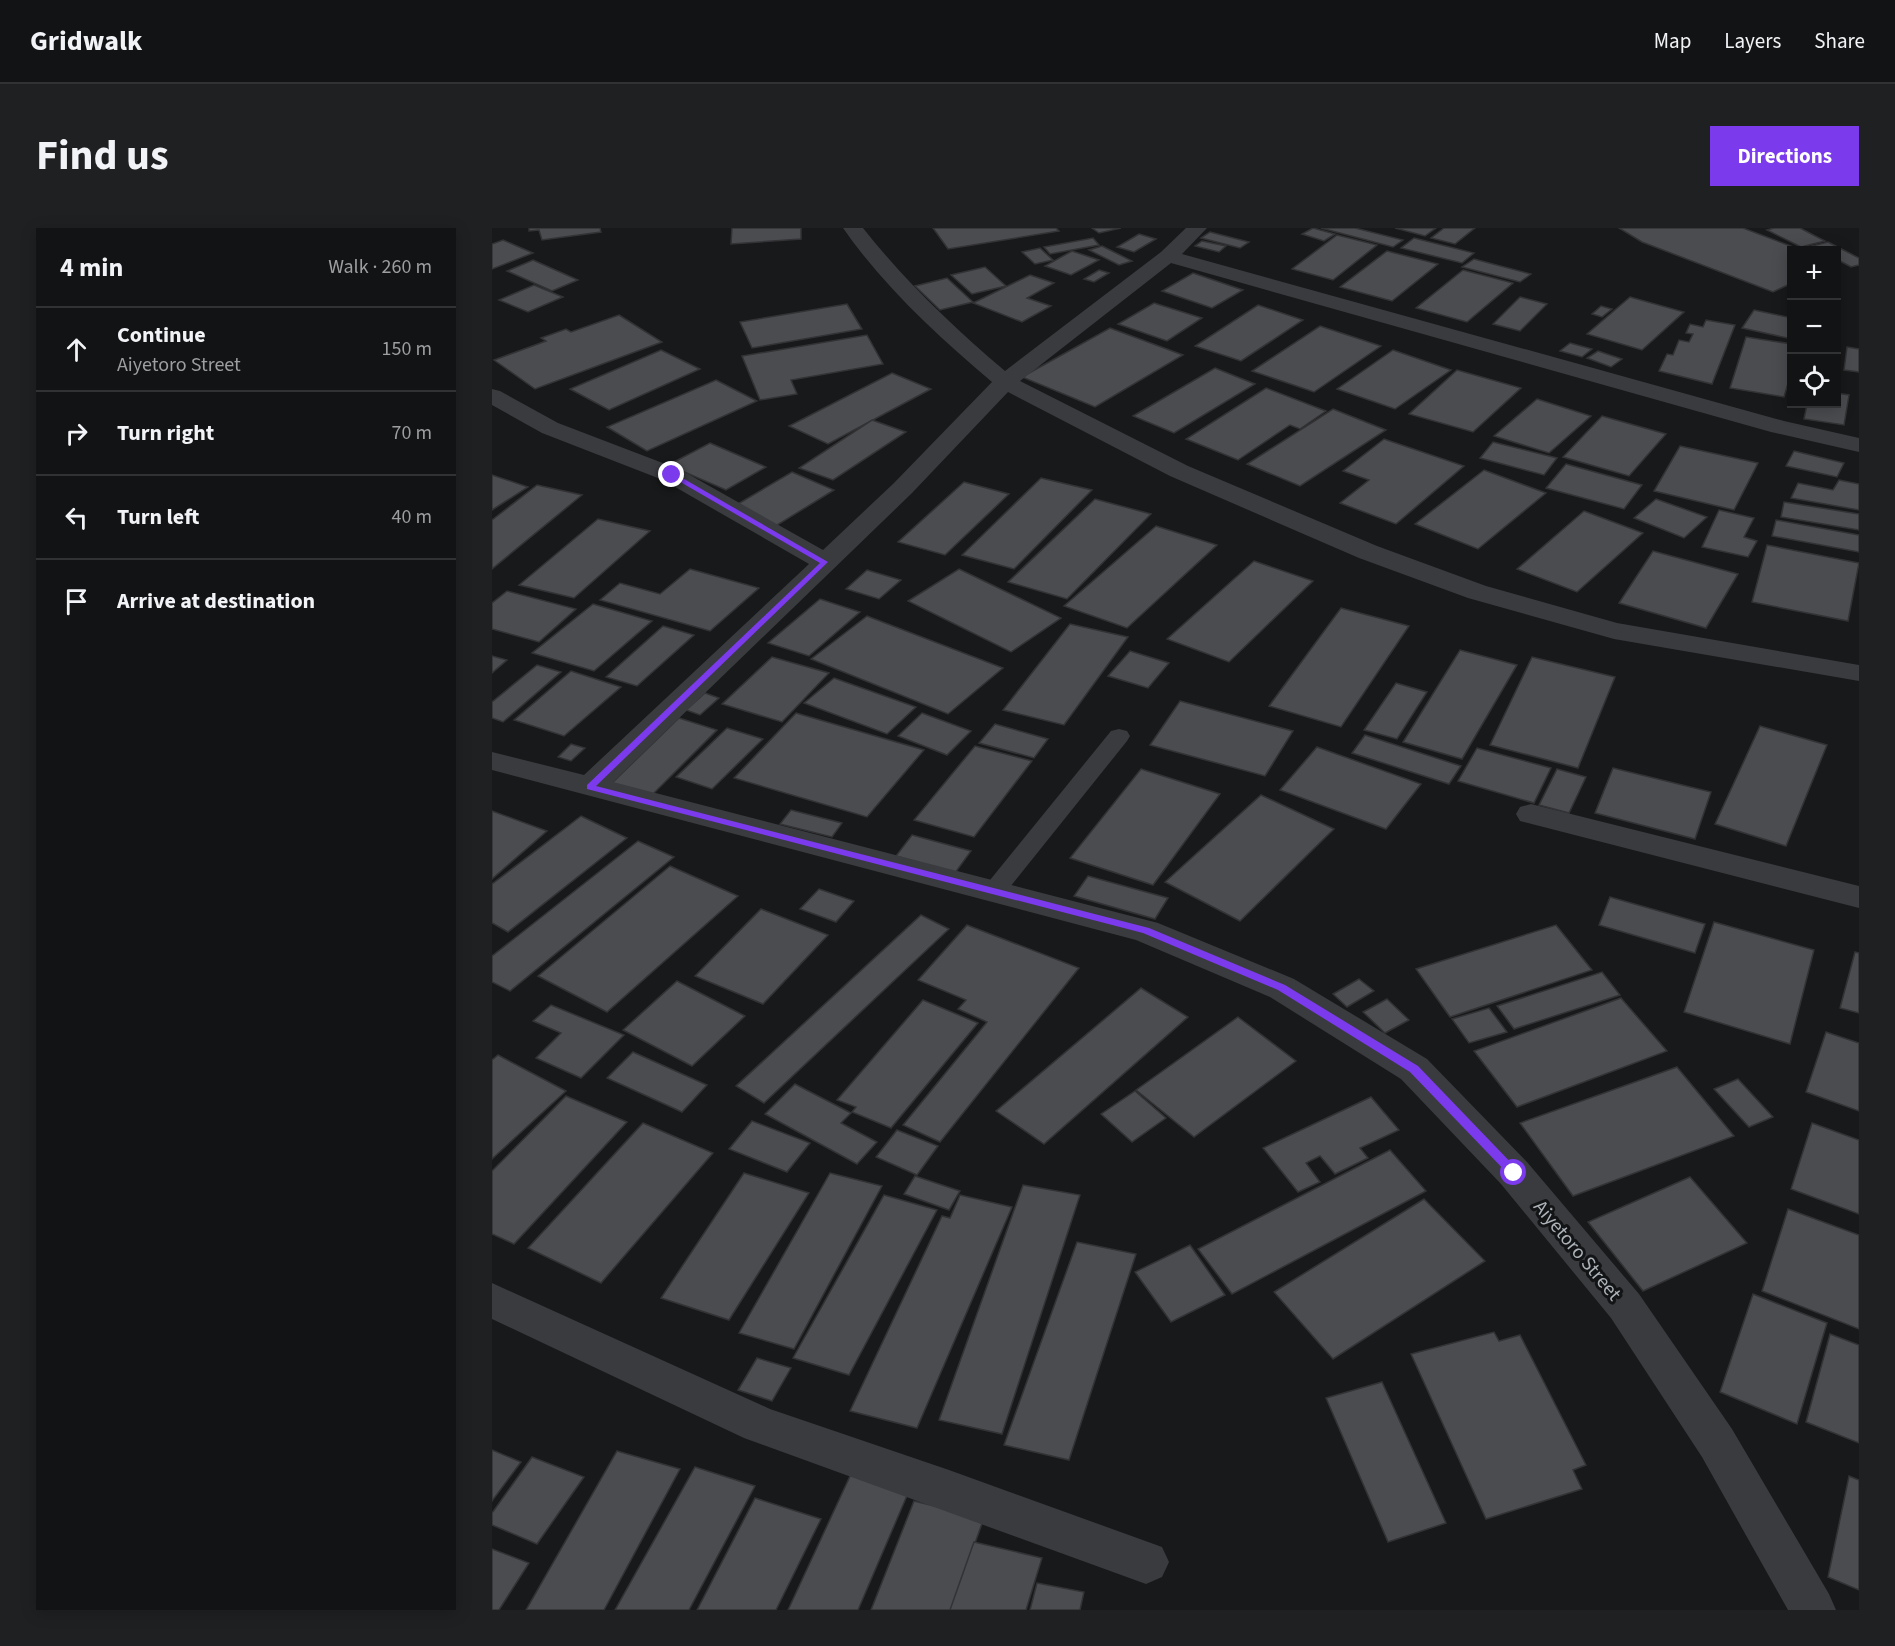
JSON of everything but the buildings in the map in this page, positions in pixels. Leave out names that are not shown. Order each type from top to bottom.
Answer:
[{"type":"street","points":[[854,228],[888,273],[952,337],[1005,382],[1179,471],[1368,552],[1477,592],[1614,631],[1859,674]]},
{"type":"street","points":[[590,787],[903,488],[1005,382],[1168,256],[1197,228]]},
{"type":"street","points":[[1168,256],[1768,423],[1859,446]]},
{"type":"street","points":[[492,396],[550,428],[672,475],[825,562]]},
{"type":"street","name":"Aiyetoro Street","points":[[492,761],[1146,931],[1271,983],[1414,1069],[1514,1173],[1625,1306],[1717,1443],[1813,1610]]},
{"type":"street","points":[[1531,814],[1859,897]]},
{"type":"street","points":[[492,1300],[759,1425],[949,1490],[1146,1562]]},
{"type":"lane","points":[[994,891],[1119,736]]},
{"type":"route","points":[[672,475],[825,562],[590,787],[1146,931],[1281,988],[1414,1069],[1514,1173]]}]
